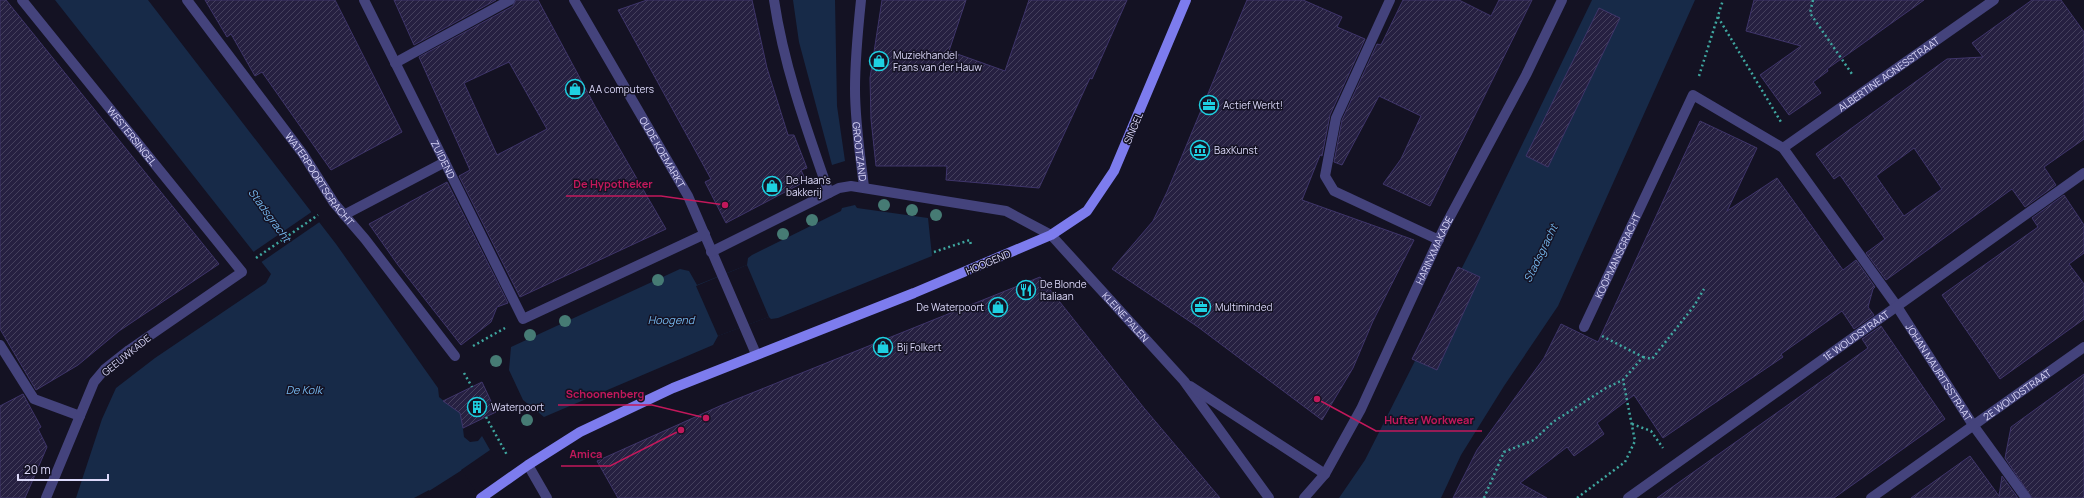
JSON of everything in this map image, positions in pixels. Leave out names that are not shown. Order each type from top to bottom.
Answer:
[{"type":"main road","name":"SINGEL","points":[[1051,236],[1087,211],[1114,171],[1186,0]]},
{"type":"main road","name":"HOOGEND","points":[[481,498],[528,464],[580,432],[673,388],[914,293],[1051,236]]},
{"type":"street","name":"WESTERSINGEL","points":[[22,0],[242,272]]},
{"type":"street","name":"WATERPOORTSGRACHT","points":[[187,0],[303,154],[334,203],[455,356]]},
{"type":"street","name":"ZUIDEND","points":[[364,0],[523,319]]},
{"type":"street","points":[[395,63],[510,0]]},
{"type":"street","name":"OUDE KOEMARKT","points":[[574,0],[688,196],[756,354]]},
{"type":"street","points":[[712,252],[829,193],[793,90],[774,0]]},
{"type":"street","name":"GROOTZAND","points":[[829,193],[839,188],[851,186],[864,187],[856,125],[855,88],[857,35],[862,0]]},
{"type":"street","points":[[1390,0],[1336,118],[1325,176],[1334,191],[1438,240]]},
{"type":"street","name":"HARINXMAKADE","points":[[1304,498],[1325,474],[1361,409],[1438,240],[1526,75],[1562,0]]},
{"type":"street","name":"ALBERTINE AGNESSTRAAT","points":[[1783,148],[1994,0]]},
{"type":"street","points":[[1693,95],[1783,148]]},
{"type":"street","name":"KOOPMANSGRACHT","points":[[1584,327],[1693,95]]},
{"type":"street","name":"JOHAN MAURITSSTRAAT","points":[[1783,148],[1896,306],[1973,425],[2026,498]]},
{"type":"street","points":[[344,215],[445,162]]},
{"type":"street","name":"1E WOUDSTRAAT","points":[[1628,498],[1896,306],[2084,174]]},
{"type":"street","points":[[864,187],[1006,211],[1051,236]]},
{"type":"street","points":[[523,319],[704,234]]},
{"type":"street","name":"KLEINE PALEN","points":[[1051,236],[1184,381],[1269,498]]},
{"type":"street","name":"GEEUWKADE","points":[[46,498],[94,382],[105,369],[161,326],[242,272]]},
{"type":"street","name":"2E WOUDSTRAAT","points":[[1871,498],[2084,347]]},
{"type":"street","points":[[1,349],[34,399],[80,416]]},
{"type":"street","name":"KLEINE PALEN","points":[[1184,381],[1325,474]]},
{"type":"street","points":[[528,464],[547,498]]},
{"type":"path","points":[[1693,95],[1723,0]]},
{"type":"path","points":[[1813,0],[1810,14],[1864,92]]},
{"type":"path","points":[[1718,17],[1792,141]]},
{"type":"path","points":[[253,260],[319,214]]},
{"type":"path","points":[[934,252],[970,240],[970,244]]},
{"type":"path","points":[[1584,327],[1643,357],[1652,359],[1694,306],[1704,289]]},
{"type":"path","points":[[478,343],[523,319]]},
{"type":"path","points":[[1484,498],[1504,452],[1534,440],[1553,422],[1606,388],[1623,380],[1643,357]]},
{"type":"path","points":[[1577,498],[1625,462],[1635,441],[1623,380]]},
{"type":"path","points":[[486,417],[500,443]]},
{"type":"path","points":[[1632,424],[1651,431],[1674,465]]},
{"type":"water","name":"De Kolk","points":[[55,0],[148,0],[336,244],[438,388],[439,397],[445,402],[452,401],[468,423],[463,429],[464,437],[470,442],[478,441],[482,436],[490,450],[461,470],[478,498],[434,498],[429,490],[414,498],[76,498],[102,419],[116,388],[155,358],[266,283],[271,274]]},
{"type":"water","points":[[793,0],[835,0],[837,106],[845,161],[832,165],[799,42]]},
{"type":"water","name":"Stadsgracht","points":[[1592,0],[1695,0],[1558,306],[1504,386],[1461,455],[1441,498],[1339,498],[1365,460],[1476,240]]},
{"type":"water","name":"Hoogend","points":[[855,205],[857,208],[928,218],[932,256],[778,318],[771,319],[769,317],[718,336],[713,345],[544,417],[523,400],[509,370],[511,347],[680,269],[689,271],[697,285],[747,265],[748,258],[752,255],[841,211],[842,208]]},
{"type":"pier","points":[[313,211],[321,221],[260,263],[252,253]]},
{"type":"pier","points":[[747,265],[769,317],[718,336],[696,286]]},
{"type":"pier","points":[[462,470],[480,498],[433,498],[429,491]]},
{"type":"building","points":[[0,0],[6,0],[219,264],[119,331],[78,365],[36,390],[0,329]]},
{"type":"building","points":[[205,0],[335,0],[402,132],[331,170],[262,72],[255,76],[231,34],[227,37]]},
{"type":"building","points":[[394,0],[496,0],[414,45]]},
{"type":"building","points":[[516,0],[538,0],[596,108],[666,229],[520,297],[459,176],[470,170],[419,57],[513,6]],"holes":[[[509,62],[547,129],[497,155],[464,83]]]},
{"type":"building","points":[[647,0],[752,0],[767,68],[788,135],[794,135],[807,168],[801,170],[806,181],[726,223],[705,182],[711,179],[618,10]]},
{"type":"building","points":[[882,0],[966,0],[949,51],[1005,71],[1029,0],[1127,0],[1092,79],[1090,78],[1039,188],[946,180],[947,166],[876,166],[871,119],[870,78]]},
{"type":"building","points":[[1247,0],[1303,0],[1342,17],[1337,27],[1365,39],[1330,115],[1322,156],[1320,155],[1302,200],[1414,240],[1373,321],[1353,368],[1322,420],[1198,327],[1112,269],[1153,221],[1167,192]]},
{"type":"building","points":[[1403,0],[1459,0],[1491,16],[1499,0],[1532,0],[1430,206],[1383,184],[1401,159],[1421,116],[1379,96],[1342,165],[1334,162],[1342,120],[1377,44],[1381,45]]},
{"type":"building","points":[[1754,0],[1924,0],[1827,69],[1828,71],[1813,82],[1821,93],[1789,115],[1760,75],[1801,46],[1746,31]]},
{"type":"building","points":[[2032,0],[2061,0],[2084,32],[2084,139],[2044,167],[2056,185],[2025,207],[2012,189],[1886,280],[1866,253],[1885,239],[1840,175],[1834,179],[1816,154],[1947,59],[1983,57],[1972,43]],"holes":[[[1914,148],[1942,189],[1904,216],[1876,176]]]},
{"type":"building","points":[[1599,8],[1620,18],[1548,167],[1526,156]]},
{"type":"building","points":[[1700,121],[1757,148],[1727,211],[1777,178],[1843,270],[1856,260],[1875,287],[1873,289],[1868,307],[1874,315],[1854,329],[1842,311],[1781,354],[1783,357],[1663,438],[1634,395],[1597,423],[1604,434],[1574,456],[1567,447],[1520,483],[1547,498],[1453,498],[1477,450],[1544,358],[1561,324],[1598,342]]},
{"type":"building","points":[[447,182],[508,303],[497,307],[491,322],[461,345],[398,265],[369,224]]},
{"type":"building","points":[[2064,195],[2084,225],[2084,253],[2069,264],[2084,284],[2084,319],[2000,379],[1942,295],[2038,227],[2032,218]]},
{"type":"building","points":[[1458,267],[1480,277],[1437,370],[1412,359]]},
{"type":"building","points":[[1040,277],[1144,408],[1220,498],[618,498],[597,461],[722,405]]},
{"type":"building","points":[[1881,326],[1945,419],[1834,498],[1657,498],[1868,348],[1862,339]]},
{"type":"building","points":[[2084,374],[2084,498],[2032,498],[2005,458],[2011,427]]},
{"type":"building","name":"Waterpoort","points":[[482,382],[496,412],[463,428],[460,413],[443,401]]},
{"type":"building","points":[[23,394],[41,427],[38,429],[47,447],[25,498],[0,498],[0,406]]},
{"type":"building","points":[[1970,456],[1999,496],[2002,476],[2018,498],[1911,498]]},
{"type":"place","name":"Muziekhandel Frans van der Hauw","points":[[879,61]]},
{"type":"place","name":"AA computers","points":[[575,89]]},
{"type":"place","name":"Actief Werkt!","points":[[1209,105]]},
{"type":"place","name":"BaxKunst","points":[[1200,150]]},
{"type":"place","name":"De Haan's bakkerij","points":[[772,186]]},
{"type":"place","name":"De Hypotheker","points":[[725,205]]},
{"type":"place","name":"De Blonde Italiaan","points":[[1026,290]]},
{"type":"place","name":"De Waterpoort","points":[[998,307]]},
{"type":"place","name":"Multiminded","points":[[1201,307]]},
{"type":"place","name":"Bij Folkert","points":[[883,347]]},
{"type":"place","name":"Hufter Workwear","points":[[1317,399]]},
{"type":"place","name":"Waterpoort","points":[[477,407]]},
{"type":"place","name":"Schoonenberg","points":[[706,418]]},
{"type":"place","name":"Amica","points":[[681,430]]}]
